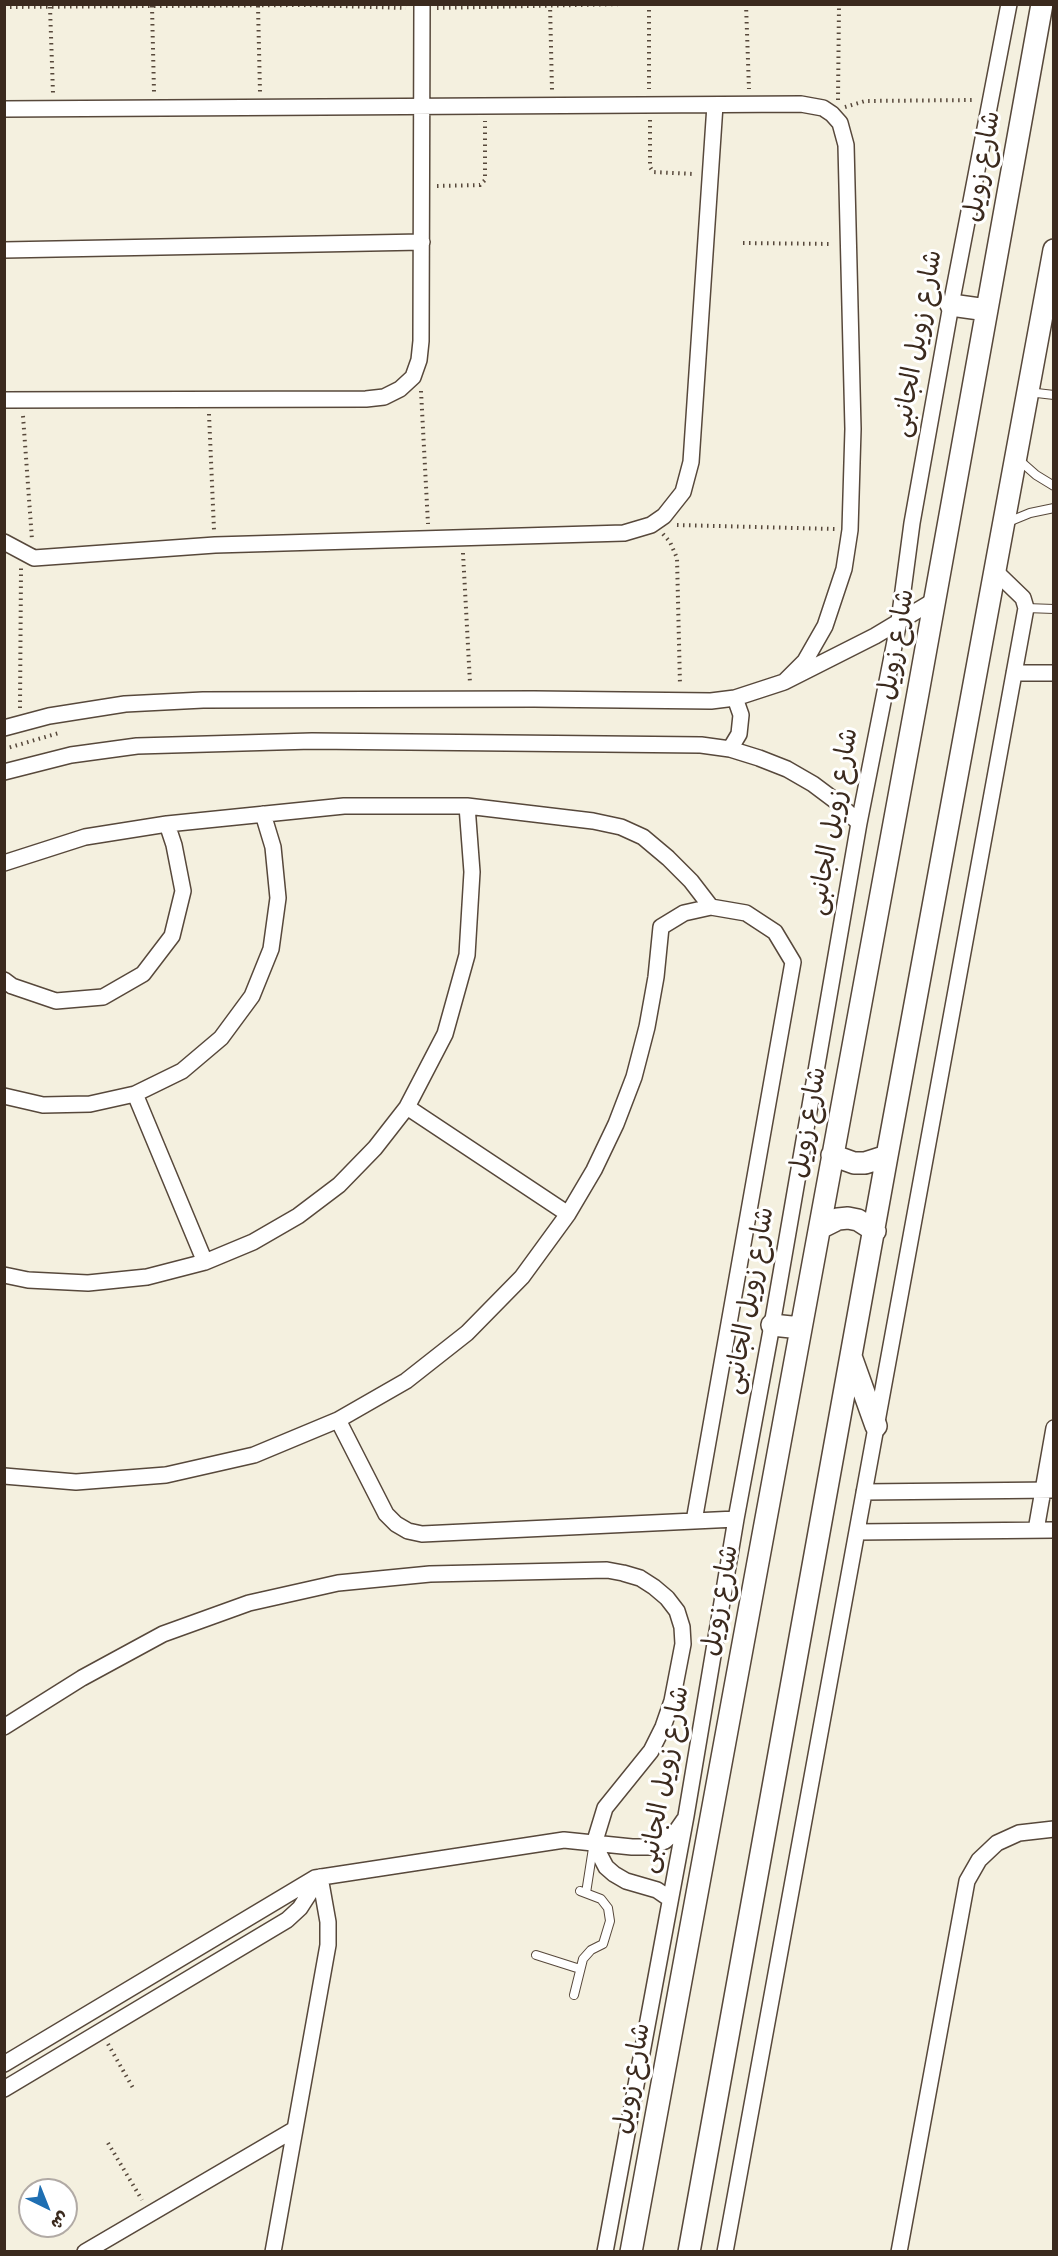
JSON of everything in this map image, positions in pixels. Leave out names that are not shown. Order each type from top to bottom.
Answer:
[{"type":"main road","name":"شارع زويل","points":[[631,2252],[935,600],[1042,4]]},
{"type":"main road","points":[[689,2252],[1053,250]]},
{"type":"main road","points":[[951,305],[987,310]]},
{"type":"main road","points":[[832,1155],[854,1163],[865,1163],[887,1156]]},
{"type":"main road","points":[[820,1228],[838,1219],[848,1218],[858,1220],[874,1231]]},
{"type":"main road","points":[[772,1325],[801,1328]]},
{"type":"main road","points":[[852,1359],[876,1426]]},
{"type":"street","name":"شارع زويل الجانبى","points":[[605,2252],[686,1816],[859,823],[899,621],[912,524],[951,305],[1009,4]]},
{"type":"street","points":[[4,400],[384,397],[400,389],[412,377],[419,360],[422,242],[422,6]]},
{"type":"street","points":[[4,109],[750,104],[812,105],[832,114],[844,133],[846,145],[853,429],[850,530],[844,569],[825,626],[805,661],[784,682]]},
{"type":"street","points":[[4,542],[27,555],[215,545],[624,533],[651,525],[664,516],[683,492],[691,462],[715,105]]},
{"type":"street","points":[[4,250],[422,242]]},
{"type":"street","points":[[725,2252],[1026,608],[1023,598],[994,570]]},
{"type":"street","points":[[9,727],[49,716],[125,704],[203,700],[681,701],[735,698],[784,682],[875,636],[935,600]]},
{"type":"street","points":[[1014,673],[1053,673]]},
{"type":"street","points":[[730,750],[739,734],[741,715],[735,698]]},
{"type":"street","points":[[4,772],[71,755],[137,746],[312,741],[701,746],[730,750],[787,769],[813,784],[837,802],[859,823]]},
{"type":"street","points":[[4,863],[85,837],[167,824],[344,806],[467,807],[593,821],[621,827],[643,837],[668,858],[691,881],[711,907]]},
{"type":"street","points":[[4,1275],[28,1280],[88,1283],[147,1277],[205,1262],[253,1242],[298,1216],[339,1185],[375,1148],[407,1107],[445,1034],[467,955],[472,873],[467,807]]},
{"type":"street","points":[[4,1096],[44,1105],[90,1104],[135,1094],[182,1071],[221,1038],[252,996],[271,949],[278,898],[273,847],[263,814]]},
{"type":"street","points":[[4,980],[12,986],[56,1001],[103,997],[143,974],[172,936],[183,891],[167,824]]},
{"type":"street","points":[[4,1476],[75,1482],[166,1475],[254,1455],[338,1420],[405,1381],[467,1333],[522,1277],[568,1214],[612,1134],[634,1077],[647,1028],[656,977],[661,927],[684,913],[711,907],[746,913],[775,932],[793,962],[694,1521]]},
{"type":"street","points":[[135,1094],[205,1262]]},
{"type":"street","points":[[407,1107],[568,1214]]},
{"type":"street","points":[[338,1420],[386,1514],[408,1531],[422,1534],[736,1519]]},
{"type":"street","points":[[1036,1530],[1048,1490],[1053,1428]]},
{"type":"street","points":[[864,1492],[1048,1490]]},
{"type":"street","points":[[857,1532],[1053,1530]]},
{"type":"street","points":[[4,1727],[82,1678],[163,1634],[249,1604],[338,1583],[430,1574],[606,1570],[624,1573],[640,1578],[667,1598],[677,1611],[682,1627],[683,1644],[672,1701],[663,1727],[651,1751],[605,1808],[594,1844],[606,1867],[614,1874],[626,1881],[657,1890],[670,1899]]},
{"type":"street","points":[[4,2064],[318,1877],[564,1840],[649,1847],[664,1841],[677,1830],[686,1816]]},
{"type":"street","points":[[899,2252],[967,1881],[979,1860],[997,1843],[1019,1833],[1053,1829]]},
{"type":"street","points":[[4,2089],[287,1920],[300,1908],[318,1877]]},
{"type":"street","points":[[273,2252],[328,1945],[328,1922],[318,1877]]},
{"type":"street","points":[[85,2252],[295,2129]]},
{"type":"lane","points":[[1027,392],[1053,395]]},
{"type":"lane","points":[[1016,457],[1036,475],[1053,486]]},
{"type":"lane","points":[[1004,523],[1030,513],[1053,508]]},
{"type":"lane","points":[[1026,608],[1053,609]]},
{"type":"lane","points":[[574,1995],[586,1954],[603,1944],[610,1921],[605,1903],[597,1896],[583,1892],[594,1844]]},
{"type":"lane","points":[[536,1955],[580,1969]]},
{"type":"path","points":[[4,7],[623,4]]},
{"type":"path","points":[[746,4],[750,104]]},
{"type":"path","points":[[832,114],[840,90],[839,4]]},
{"type":"path","points":[[550,5],[553,106]]},
{"type":"path","points":[[152,6],[154,108]]},
{"type":"path","points":[[258,6],[260,108]]},
{"type":"path","points":[[50,7],[54,108]]},
{"type":"path","points":[[832,114],[848,105],[865,101],[990,100]]},
{"type":"path","points":[[422,186],[480,185],[485,180],[484,106]]},
{"type":"path","points":[[743,243],[849,244]]},
{"type":"path","points":[[419,360],[429,540]]},
{"type":"path","points":[[208,399],[215,545]]},
{"type":"path","points":[[21,400],[27,555],[9,727],[32,765]]},
{"type":"path","points":[[651,525],[850,530]]},
{"type":"path","points":[[651,525],[670,542],[677,558],[681,701]]},
{"type":"path","points":[[463,539],[471,699]]},
{"type":"path","points":[[101,2031],[134,2088]]},
{"type":"path","points":[[108,2143],[149,2214]]}]
